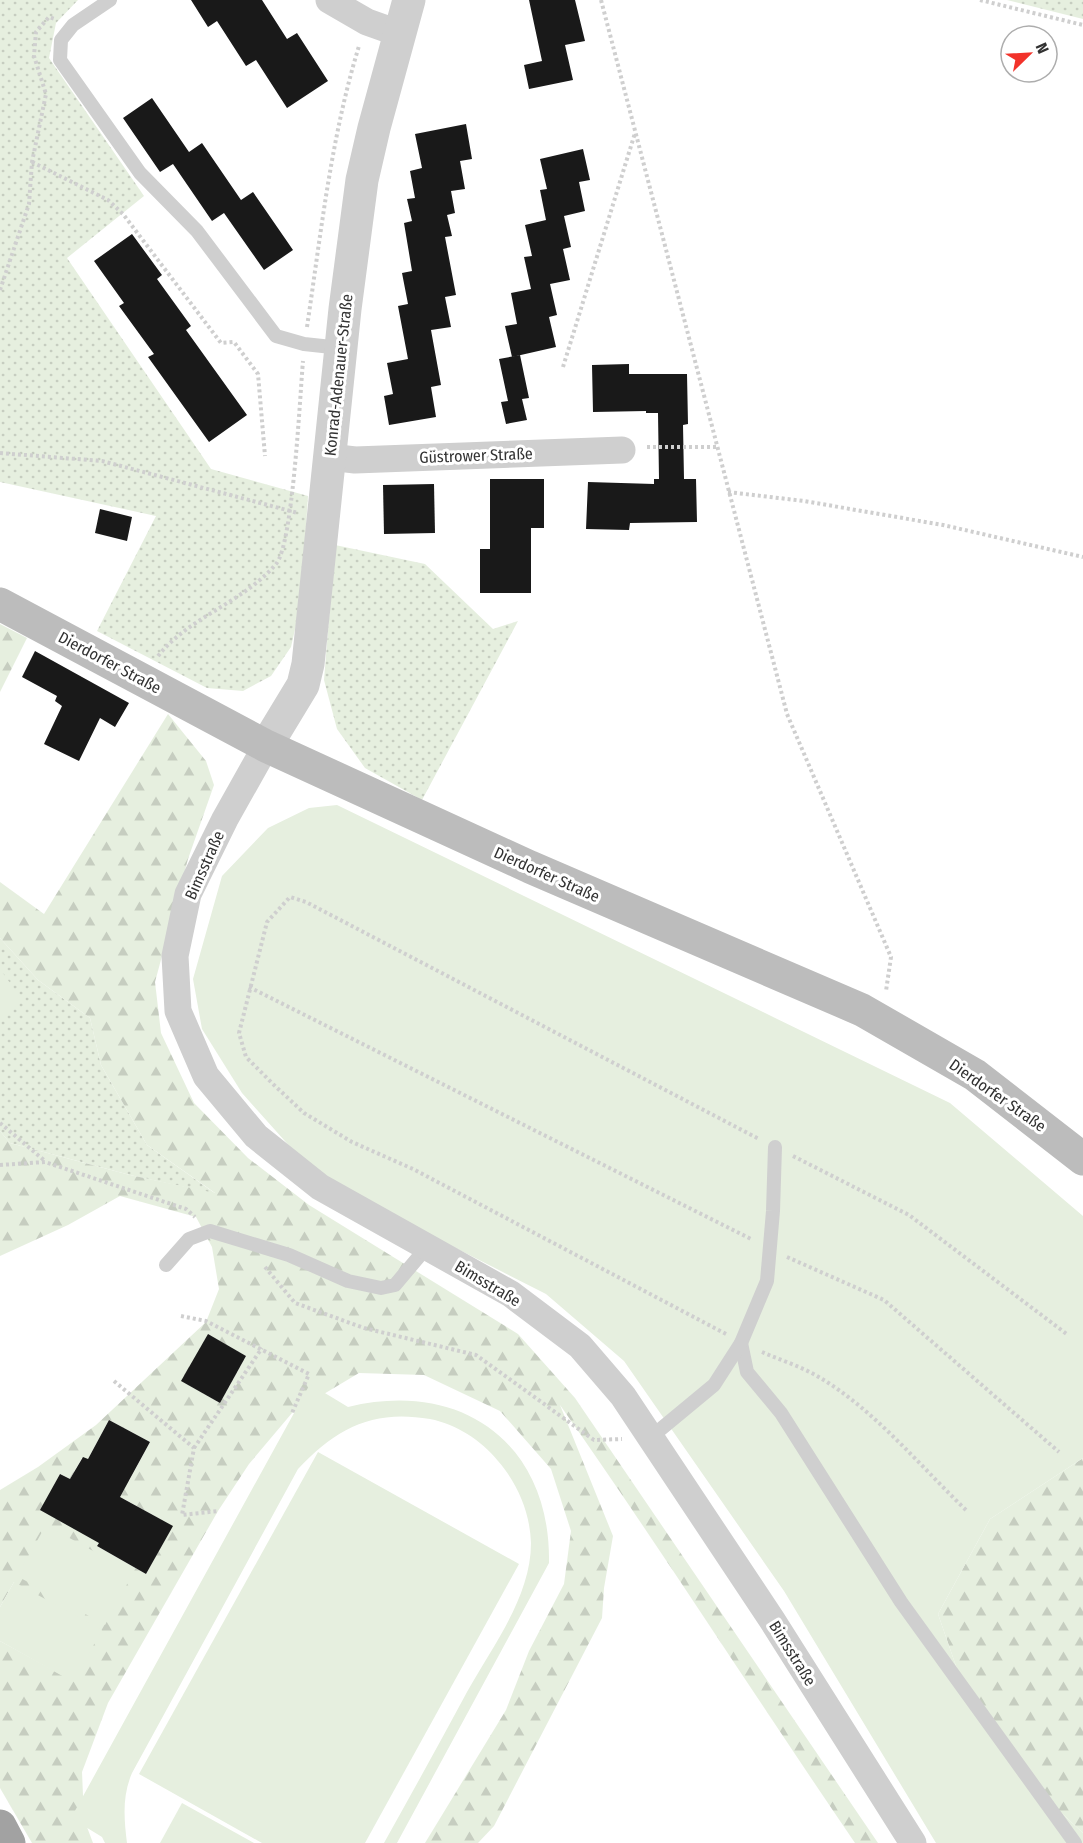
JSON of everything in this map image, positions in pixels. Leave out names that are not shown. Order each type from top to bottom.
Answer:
[{"type":"highway","points":[[0,1826],[9,1843]]},
{"type":"main road","name":"Dierdorfer Straße","points":[[0,604],[266,746],[530,867],[862,1010],[975,1075],[1083,1159]]},
{"type":"street","points":[[329,0],[367,22],[398,33]]},
{"type":"street","name":"Konrad-Adenauer-Straße","points":[[266,746],[303,685],[308,664],[321,518],[362,180],[398,33],[409,0]]},
{"type":"street","name":"Güstrower Straße","points":[[330,457],[355,460],[622,450]]},
{"type":"street","name":"Bimsstraße","points":[[266,746],[225,819],[188,894],[175,956],[178,1011],[206,1076],[256,1136],[320,1187],[511,1294],[580,1346],[622,1396],[650,1437],[772,1620],[913,1843]]},
{"type":"lane","points":[[110,0],[73,25],[61,40],[60,60],[140,172],[197,231],[276,336],[304,344],[341,348]]},
{"type":"lane","points":[[650,1437],[714,1385],[741,1343],[767,1281],[768,1248],[773,1211],[775,1147]]},
{"type":"lane","points":[[166,1265],[189,1239],[210,1231],[289,1255],[348,1281],[381,1287],[395,1285],[427,1247]]},
{"type":"lane","points":[[741,1343],[747,1372],[782,1413],[901,1602],[1075,1843]]},
{"type":"path","points":[[601,0],[787,714],[891,957],[881,1021]]},
{"type":"path","points":[[980,0],[1083,25]]},
{"type":"path","points":[[0,290],[29,204],[32,162],[46,94],[34,56],[36,32],[49,17],[73,25]]},
{"type":"path","points":[[144,680],[160,654],[173,641],[251,586],[278,562],[289,511],[304,344],[330,171],[344,95],[361,42]]},
{"type":"path","points":[[563,367],[635,132]]},
{"type":"path","points":[[32,162],[108,200],[123,214],[221,343],[234,342],[258,374],[266,456]]},
{"type":"path","points":[[622,450],[667,445],[717,447]]},
{"type":"path","points":[[0,453],[102,461],[321,518]]},
{"type":"path","points":[[728,492],[804,501],[943,525],[1083,556]]},
{"type":"path","points":[[968,1512],[870,1416],[816,1376],[741,1343],[413,1169],[352,1142],[304,1113],[246,1057],[239,1033],[267,922],[290,897],[298,899],[909,1215],[1068,1335]]},
{"type":"path","points":[[249,987],[768,1248],[884,1300],[1059,1452]]},
{"type":"path","points":[[0,1123],[45,1162]]},
{"type":"path","points":[[0,1165],[45,1162],[186,1209],[210,1231]]},
{"type":"path","points":[[244,1242],[295,1303],[363,1328],[476,1355],[594,1440],[650,1437]]},
{"type":"path","points":[[181,1316],[206,1322],[262,1348],[309,1374],[292,1413]]},
{"type":"path","points":[[218,1511],[182,1515],[194,1448],[262,1348]]},
{"type":"path","points":[[114,1382],[194,1448]]},
{"type":"green space","points":[[0,0],[78,0],[56,23],[49,58],[144,196],[67,258],[211,469],[308,496],[301,603],[291,647],[271,676],[243,691],[207,688],[97,631],[156,516],[0,482]]},
{"type":"green space","points":[[1007,0],[1083,0],[1083,19]]},
{"type":"green space","points":[[335,545],[425,564],[493,629],[518,621],[422,800],[365,768],[337,729],[324,680]]},
{"type":"green space","points":[[0,624],[27,638],[0,692]]},
{"type":"green space","points":[[168,714],[206,761],[214,785],[188,859],[155,982],[161,1033],[194,1103],[248,1158],[309,1205],[518,1334],[575,1398],[878,1843],[855,1843],[560,1405],[613,1536],[604,1588],[602,1618],[494,1826],[478,1843],[425,1843],[506,1710],[529,1651],[564,1584],[571,1531],[551,1469],[500,1411],[424,1375],[359,1373],[292,1413],[249,1464],[218,1511],[108,1703],[82,1772],[84,1819],[93,1843],[32,1843],[0,1788],[0,1641],[73,1681],[14,1582],[0,1607],[0,1490],[38,1467],[96,1425],[206,1322],[219,1289],[212,1247],[196,1217],[120,1196],[68,1225],[0,1256],[0,1131],[10,1143],[130,1175],[215,1193],[147,1145],[101,1065],[90,1018],[38,980],[0,938],[0,882],[44,914]],"holes":[[[208,1335],[246,1356],[220,1403],[182,1381]],[[109,1420],[150,1442],[129,1481],[112,1472],[89,1537],[41,1510],[60,1474],[70,1479],[82,1458],[88,1459]],[[124,1499],[172,1526],[146,1574],[97,1546]]]},
{"type":"green space","points":[[337,805],[950,1103],[1083,1216],[1083,1458],[990,1519],[938,1614],[966,1695],[1040,1793],[1083,1833],[1083,1843],[936,1843],[784,1591],[624,1361],[546,1294],[318,1178],[242,1093],[202,1029],[193,979],[222,876],[268,828],[309,808]]},
{"type":"green space","points":[[0,938],[38,980],[90,1018],[101,1065],[147,1145],[216,1194],[130,1175],[10,1143],[0,1131]]},
{"type":"green space","points":[[0,969],[23,1001],[0,1018]]},
{"type":"green space","points":[[310,1384],[348,1407],[389,1401],[428,1403],[462,1413],[492,1430],[516,1454],[534,1484],[546,1521],[549,1563],[397,1843],[384,1843],[517,1602],[525,1583],[529,1563],[530,1532],[522,1499],[505,1470],[484,1446],[458,1429],[430,1419],[391,1417],[357,1425],[341,1433],[327,1442],[298,1469],[132,1773],[125,1799],[127,1843],[105,1843],[102,1837],[71,1818]]},
{"type":"green space","points":[[318,1452],[519,1564],[365,1843],[262,1843],[139,1774]]},
{"type":"green space","points":[[1083,1458],[1083,1833],[1040,1793],[966,1695],[938,1614],[990,1519]]},
{"type":"green space","points":[[46,1525],[133,1573],[105,1625],[17,1576]]},
{"type":"green space","points":[[14,1582],[102,1630],[73,1682],[0,1641],[0,1607]]},
{"type":"green space","points":[[182,1803],[254,1843],[160,1843]]},
{"type":"building","points":[[191,0],[262,0],[287,39],[297,33],[328,81],[287,108],[256,60],[246,66],[217,21],[208,27]]},
{"type":"building","points":[[529,0],[575,0],[585,41],[565,45],[573,80],[529,89],[524,65],[542,61]]},
{"type":"building","points":[[152,98],[189,152],[202,143],[241,200],[253,192],[293,250],[264,270],[224,213],[212,221],[173,164],[160,172],[123,118]]},
{"type":"building","points":[[466,124],[472,159],[460,161],[465,189],[451,191],[455,213],[447,215],[452,236],[445,237],[456,295],[445,297],[451,327],[431,330],[441,385],[431,387],[436,417],[389,425],[384,396],[393,394],[387,363],[408,359],[398,306],[408,304],[402,273],[412,271],[404,223],[412,221],[407,199],[415,198],[410,171],[422,168],[415,134]]},
{"type":"building","points":[[583,149],[590,180],[579,182],[585,211],[564,216],[571,247],[563,249],[570,280],[550,284],[557,315],[549,317],[556,347],[512,357],[505,326],[517,324],[511,293],[531,289],[524,257],[532,256],[525,225],[546,220],[540,190],[547,189],[540,159]]},
{"type":"building","points":[[132,234],[162,275],[157,279],[191,326],[186,330],[247,415],[209,442],[148,357],[154,354],[119,306],[124,303],[94,261]]},
{"type":"building","points":[[520,355],[529,398],[522,399],[527,420],[506,424],[501,402],[508,401],[499,359]]},
{"type":"building","points":[[629,364],[629,374],[687,374],[688,424],[683,425],[684,479],[696,479],[697,522],[630,523],[629,530],[586,529],[588,482],[654,484],[654,479],[659,479],[658,413],[646,413],[646,411],[593,412],[592,365]]},
{"type":"building","points":[[490,479],[544,479],[544,528],[531,528],[531,593],[480,593],[480,549],[490,549]]},
{"type":"building","points":[[434,484],[435,533],[384,534],[383,485]]},
{"type":"building","points":[[100,509],[132,517],[127,541],[95,533]]},
{"type":"building","points":[[35,651],[129,703],[115,727],[100,718],[79,761],[44,744],[62,706],[55,701],[57,696],[22,677]]},
{"type":"building","points":[[208,1334],[246,1356],[220,1403],[181,1381]]},
{"type":"building","points":[[109,1420],[150,1442],[120,1497],[173,1526],[146,1574],[97,1546],[99,1543],[40,1510],[60,1474],[70,1479],[83,1457],[88,1459]]}]
